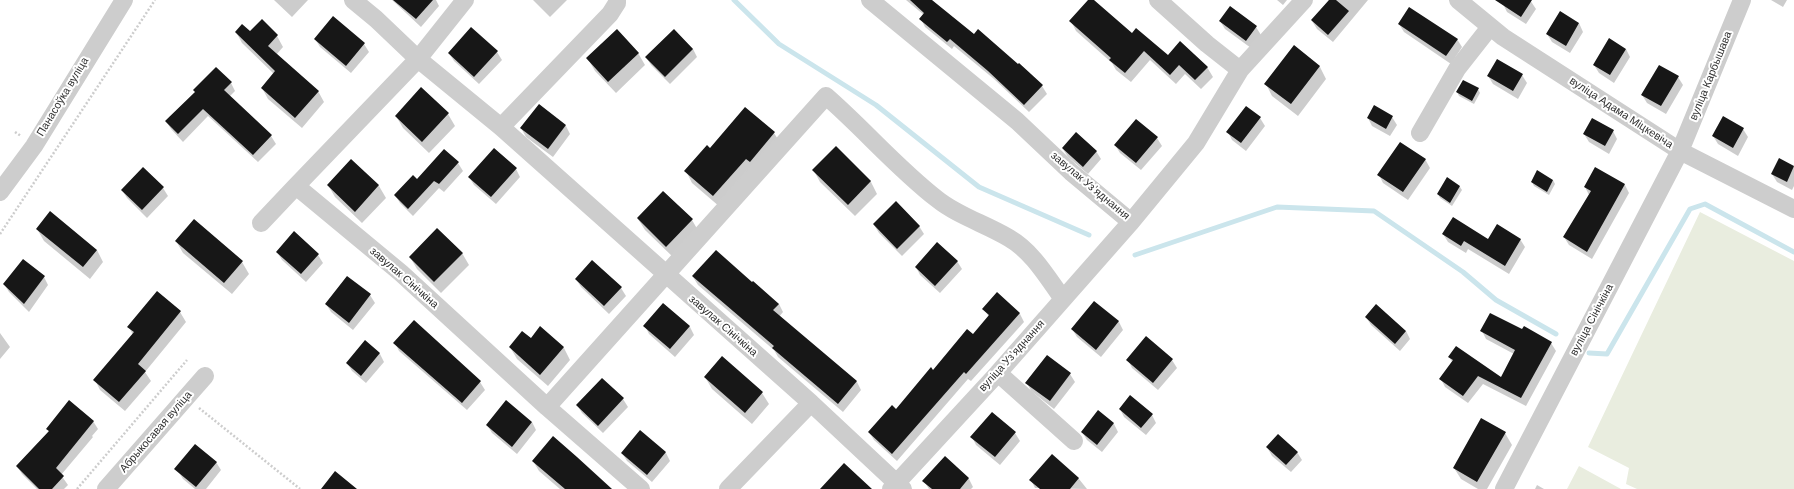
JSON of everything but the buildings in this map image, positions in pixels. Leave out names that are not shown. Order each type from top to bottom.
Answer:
[{"type":"street","name":"Панасоўка вуліца","points":[[0,192],[34,146],[124,0]]},
{"type":"street","name":"завулак Сінічкіна","points":[[352,0],[376,19],[418,59],[500,126],[811,403],[897,487]]},
{"type":"street","points":[[261,223],[418,59],[465,0]]},
{"type":"street","points":[[500,126],[610,14],[617,3],[617,0]]},
{"type":"street","name":"завулак Узʼяднання","points":[[870,0],[1017,121],[1070,172],[1131,222],[1196,143],[1240,70],[1304,0]]},
{"type":"street","points":[[1158,0],[1207,44],[1240,70]]},
{"type":"street","name":"вуліца Адама Міцкевіча","points":[[1458,0],[1503,37],[1680,151],[1794,209]]},
{"type":"street","name":"вуліца Карбышава","points":[[1680,151],[1742,0]]},
{"type":"street","points":[[1420,133],[1457,69],[1490,26]]},
{"type":"street","points":[[547,407],[826,96],[904,172],[938,201],[1010,238],[1030,254],[1064,299]]},
{"type":"street","name":"вуліца Сінічкіна","points":[[1504,489],[1680,151]]},
{"type":"street","name":"завулак Сінічкіна","points":[[296,186],[401,273],[547,407],[641,489]]},
{"type":"street","name":"вуліца Узʼяднання","points":[[897,487],[1131,222]]},
{"type":"street","points":[[998,373],[1074,441]]},
{"type":"street","name":"Абрыкосавая вуліца","points":[[106,489],[205,376]]},
{"type":"street","points":[[728,489],[811,403]]},
{"type":"path","points":[[0,234],[155,0]]},
{"type":"path","points":[[77,489],[187,360]]},
{"type":"path","points":[[197,407],[300,489]]},
{"type":"shaded area","points":[[1700,212],[1794,261],[1794,489],[1637,489],[1626,484],[1629,468],[1588,447]]},
{"type":"shaded area","points":[[1579,466],[1621,489],[1567,489]]},
{"type":"waterway","points":[[734,0],[779,44],[876,105],[979,187],[1089,235]]},
{"type":"waterway","points":[[1589,353],[1607,354],[1690,209],[1705,204],[1794,252]]},
{"type":"waterway","points":[[1135,255],[1277,207],[1374,211],[1463,272],[1496,300],[1556,334]]}]
